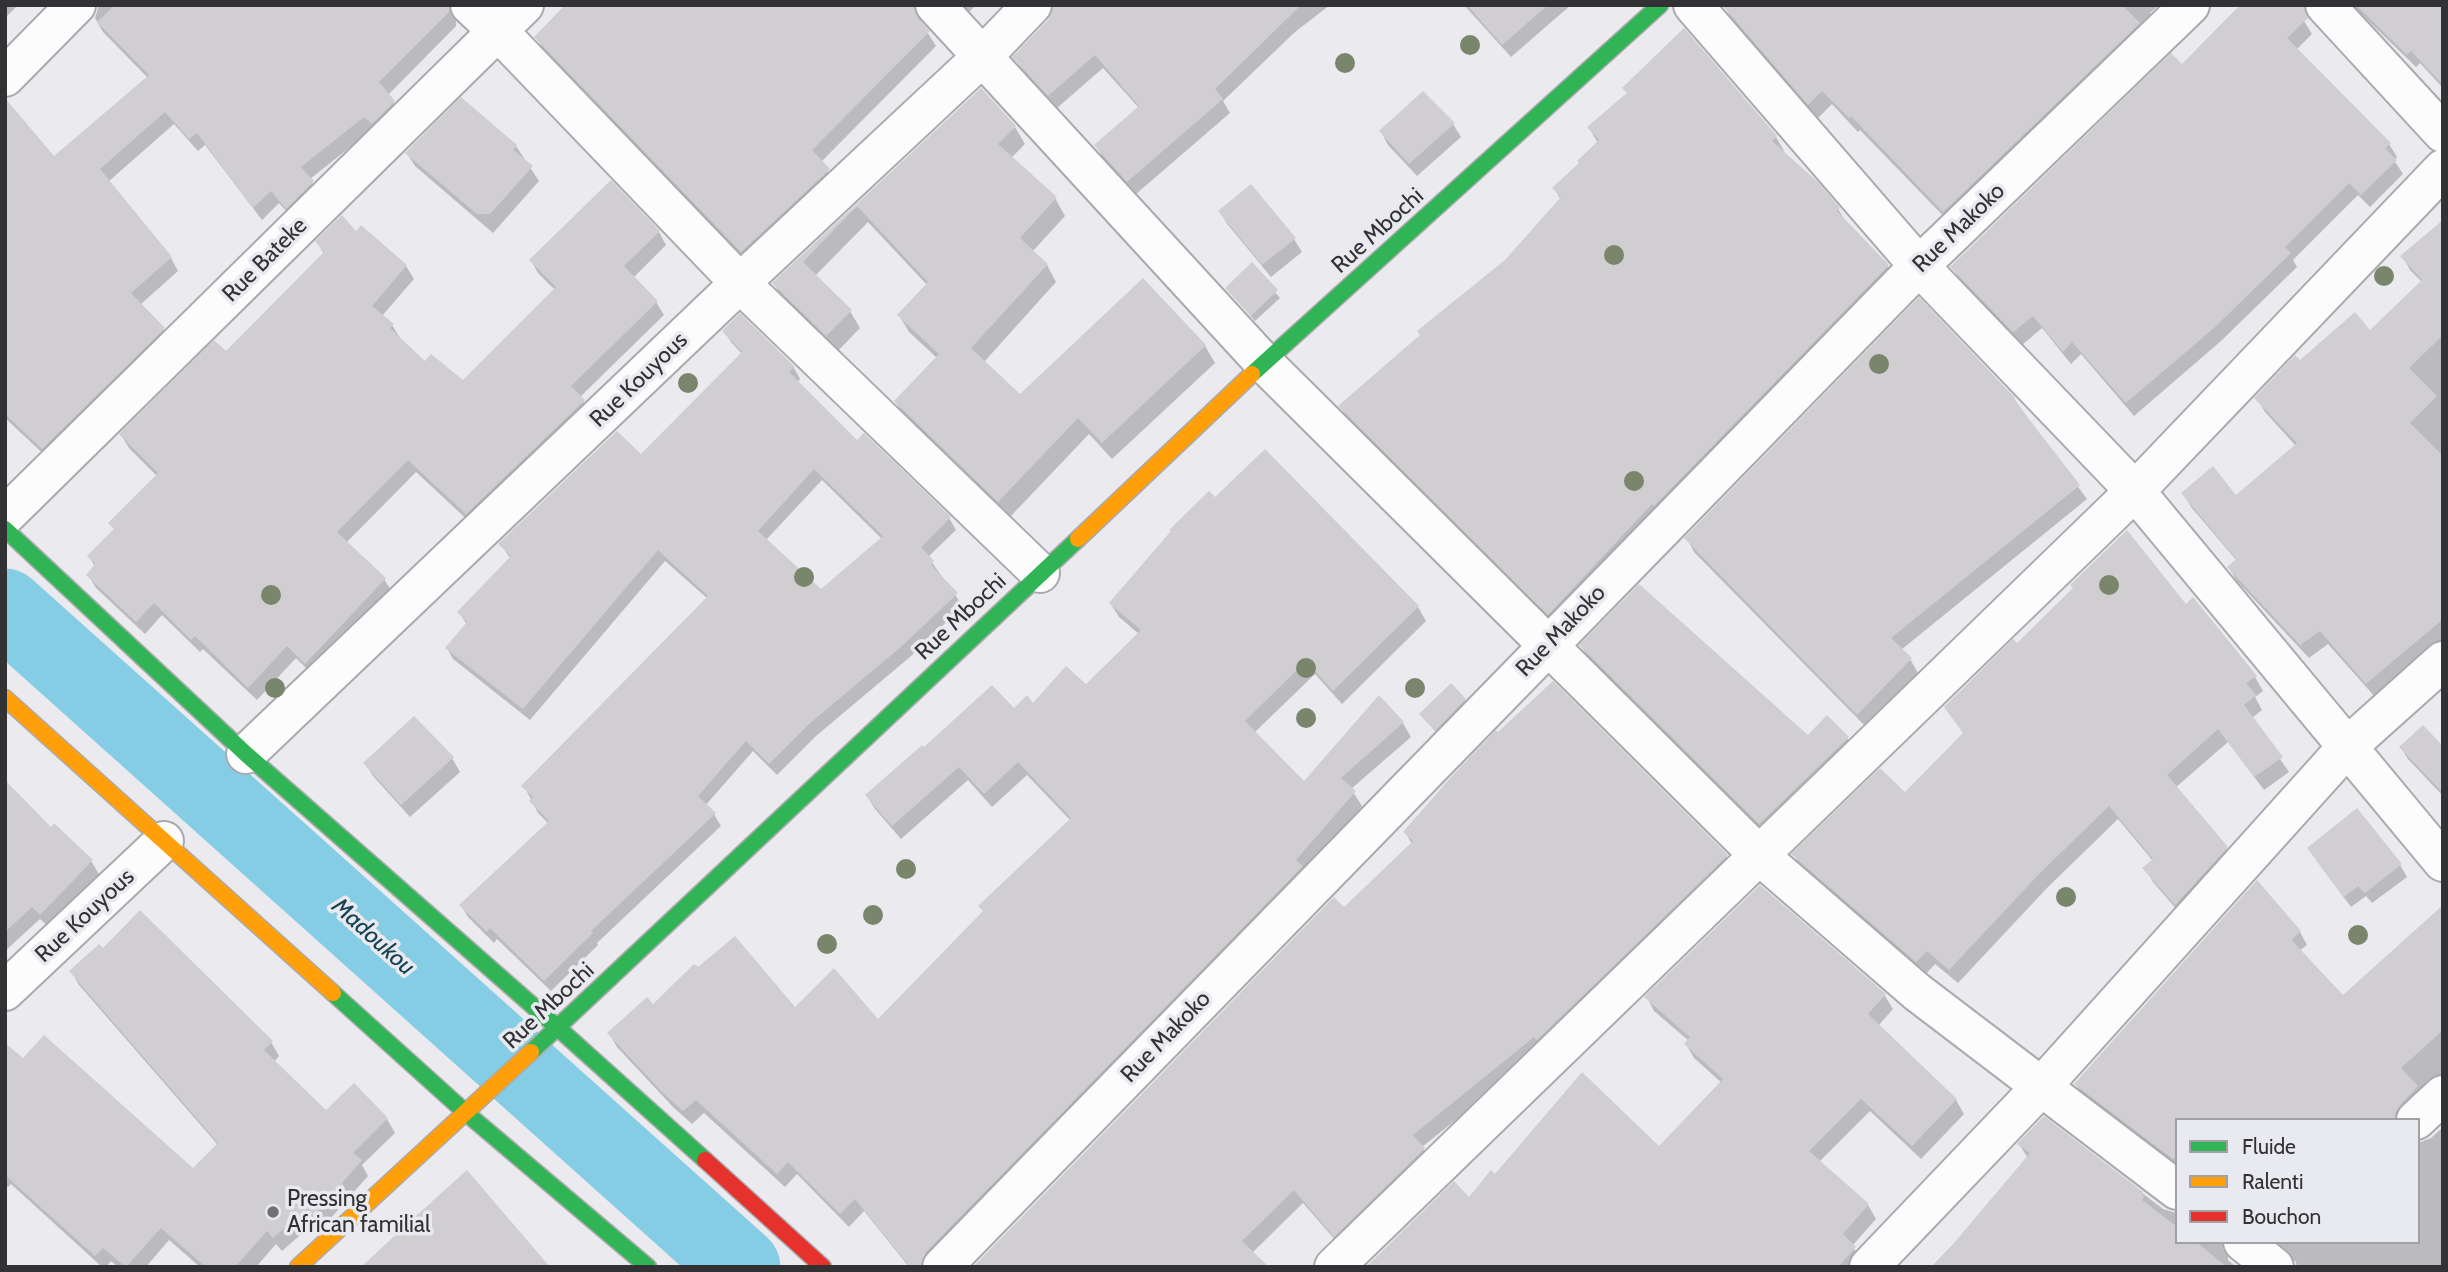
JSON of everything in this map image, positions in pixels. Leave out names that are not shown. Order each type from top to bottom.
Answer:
[{"type":"main road","name":"Rue Mbochi","points":[[302,1266],[1264,363],[1660,5]]},
{"type":"main road","points":[[5,529],[246,754],[558,1028],[823,1267]]},
{"type":"main road","points":[[5,698],[465,1112],[648,1267]]},
{"type":"street","points":[[5,77],[76,5]]},
{"type":"street","points":[[470,5],[511,18],[740,283],[1040,573]]},
{"type":"street","points":[[935,5],[1264,363],[1760,856],[1917,992],[2175,1189]]},
{"type":"street","name":"Rue Kouyous","points":[[246,754],[740,283],[983,56],[1032,5]]},
{"type":"street","points":[[1693,5],[1919,266],[2135,491],[2443,862]]},
{"type":"street","name":"Rue Makoko","points":[[942,1267],[1919,266],[2190,5]]},
{"type":"street","points":[[2325,5],[2443,133]]},
{"type":"street","name":"Rue Bateke","points":[[5,516],[511,18]]},
{"type":"street","points":[[1334,1267],[2135,491],[2443,169]]},
{"type":"street","points":[[1869,1267],[2042,1086],[2348,746],[2443,661]]},
{"type":"street","name":"Rue Kouyous","points":[[5,991],[164,841]]},
{"type":"street","points":[[2418,1118],[2443,1095]]},
{"type":"building","points":[[115,5],[449,5],[449,12],[379,82],[395,101],[372,124],[364,117],[301,167],[314,181],[286,209],[271,191],[253,208],[197,133],[189,139],[165,112],[100,169],[172,257],[131,293],[165,328],[42,449],[5,414],[5,98],[54,156],[149,75],[97,22]]},
{"type":"building","points":[[565,5],[914,5],[919,19],[930,31],[812,150],[830,169],[741,252],[534,37]]},
{"type":"building","points":[[1053,5],[1301,5],[1215,89],[1223,99],[1127,182],[1094,145],[1139,106],[1095,55],[1048,96],[1012,57],[1048,20]]},
{"type":"building","points":[[1467,5],[1548,5],[1502,45]]},
{"type":"building","points":[[1722,5],[2122,5],[2140,23],[1943,212],[1851,116],[1849,118],[1822,91],[1808,105]]},
{"type":"building","points":[[2240,5],[2304,5],[2308,18],[2287,38],[2391,143],[2385,148],[2397,160],[2361,195],[2349,183],[2285,247],[2291,253],[2214,328],[2126,403],[2072,342],[2063,352],[2033,316],[2013,332],[1950,267],[2171,53],[2182,64]]},
{"type":"building","points":[[2356,5],[2443,5],[2443,85],[2411,51],[2407,55]]},
{"type":"building","points":[[1684,28],[1777,136],[1772,141],[1819,183],[1840,208],[1837,211],[1889,265],[1654,506],[1652,504],[1548,615],[1338,406],[1420,335],[1417,331],[1505,260],[1561,197],[1552,188],[1599,140],[1587,127],[1627,93],[1622,88]]},
{"type":"building","points":[[981,88],[1016,126],[998,144],[1057,197],[1020,238],[1048,264],[971,348],[1020,394],[1143,278],[1206,345],[1102,443],[1078,418],[998,502],[894,401],[939,354],[897,315],[928,282],[857,206],[803,262],[852,310],[826,336],[772,283]]},
{"type":"building","points":[[1423,91],[1455,123],[1409,164],[1379,131]]},
{"type":"building","points":[[461,97],[517,145],[513,150],[533,166],[490,214],[477,214],[405,153]]},
{"type":"building","points":[[611,180],[660,231],[624,266],[658,301],[571,386],[585,400],[466,514],[408,460],[337,532],[386,578],[305,664],[287,646],[248,688],[195,636],[191,640],[154,603],[136,622],[86,575],[95,564],[87,556],[114,529],[108,523],[158,473],[119,434],[214,340],[226,351],[324,252],[315,241],[342,215],[356,231],[361,225],[407,265],[372,306],[394,324],[390,328],[425,361],[431,354],[463,380],[556,287],[529,260]]},
{"type":"building","points":[[1251,184],[1296,238],[1262,265],[1218,211]]},
{"type":"building","points":[[2443,220],[2443,335],[2409,368],[2437,396],[2410,423],[2443,456],[2443,619],[2366,684],[2320,631],[2300,645],[2227,567],[2236,559],[2181,493],[2213,466],[2236,495],[2297,443],[2254,398],[2295,355],[2300,360],[2355,312],[2370,330],[2422,280],[2400,256]]},
{"type":"building","points":[[1252,262],[1278,290],[1251,316],[1225,288]]},
{"type":"building","points":[[1919,297],[2015,398],[2080,485],[1891,638],[1912,658],[1857,715],[1684,538]]},
{"type":"building","points":[[740,313],[795,367],[789,372],[857,440],[864,433],[951,517],[921,547],[934,561],[931,565],[958,593],[903,645],[809,724],[769,764],[746,741],[698,796],[716,813],[591,931],[593,933],[544,981],[490,928],[487,932],[459,905],[549,821],[529,801],[533,797],[521,786],[708,596],[658,550],[523,709],[445,648],[467,622],[457,612],[511,556],[498,544],[617,431],[641,454],[742,352],[722,331]],"holes":[[[814,469],[883,536],[821,589],[758,531]]]},
{"type":"building","points":[[1265,449],[1419,606],[1333,691],[1306,661],[1245,721],[1304,781],[1379,695],[1404,722],[1341,778],[1356,791],[1296,860],[1303,866],[926,1252],[921,1267],[910,1267],[855,1199],[840,1214],[788,1162],[777,1174],[696,1100],[683,1111],[607,1033],[647,997],[653,1004],[694,964],[698,967],[735,936],[795,1007],[834,968],[878,1019],[983,911],[978,906],[1071,818],[1018,762],[984,794],[959,767],[892,826],[865,795],[922,745],[924,747],[992,685],[1014,708],[1027,695],[1033,703],[1066,666],[1086,684],[1141,630],[1109,603],[1171,531],[1169,530],[1209,491],[1215,497]]},
{"type":"building","points":[[2127,530],[2186,604],[2193,597],[2257,676],[2246,683],[2256,695],[2244,705],[2283,757],[2254,777],[2218,729],[2167,775],[2228,847],[2175,905],[2142,868],[2153,859],[2109,806],[2040,873],[1949,970],[1927,951],[1916,962],[1791,854],[1880,768],[1905,792],[1963,733],[1944,707],[2013,639],[2017,643],[2073,588],[2070,585]]},
{"type":"building","points":[[1639,584],[1808,735],[1827,715],[1849,737],[1759,824],[1579,645]]},
{"type":"building","points":[[1553,681],[1728,855],[1537,1040],[1534,1037],[1413,1135],[1425,1148],[1334,1237],[1294,1190],[1242,1241],[1269,1267],[973,1267],[1334,897],[1344,907],[1413,841],[1403,832],[1452,776],[1496,730],[1498,732]]},
{"type":"building","points":[[1451,683],[1466,699],[1435,731],[1419,714]]},
{"type":"building","points":[[414,716],[454,757],[401,805],[363,763]]},
{"type":"building","points":[[2423,725],[2443,746],[2443,793],[2399,747]]},
{"type":"building","points":[[5,780],[51,827],[54,823],[93,860],[40,915],[32,907],[5,932]]},
{"type":"building","points":[[2357,808],[2402,864],[2365,893],[2358,886],[2344,897],[2307,848]]},
{"type":"building","points":[[2257,880],[2301,931],[2292,939],[2296,945],[2343,995],[2443,905],[2443,1030],[2401,1068],[2418,1086],[2401,1104],[2395,1118],[2175,1118],[2173,1159],[2074,1084]]},
{"type":"building","points":[[1760,885],[1886,994],[1868,1014],[1957,1099],[1912,1146],[1861,1099],[1809,1151],[1869,1204],[1843,1234],[1856,1247],[1838,1267],[1366,1267],[1454,1181],[1469,1197],[1491,1170],[1495,1174],[1582,1072],[1659,1146],[1723,1079],[1684,1044],[1690,1037],[1644,997]]},
{"type":"building","points":[[140,910],[273,1041],[264,1050],[326,1110],[354,1083],[388,1118],[353,1153],[362,1160],[342,1183],[344,1186],[313,1216],[306,1209],[273,1238],[267,1231],[235,1267],[206,1267],[161,1228],[126,1267],[103,1248],[95,1256],[5,1175],[5,1043],[23,1058],[44,1035],[193,1168],[218,1143],[69,971],[99,944],[103,948]]},
{"type":"building","points":[[2044,1116],[2143,1192],[2142,1200],[2175,1225],[2175,1244],[2198,1244],[2227,1267],[1931,1267],[2030,1153],[2017,1144]]},
{"type":"building","points":[[467,1170],[550,1267],[361,1267],[417,1215]]},
{"type":"waterway","name":"Madoukou","points":[[5,608],[741,1267]]},
{"type":"traffic: fast","points":[[1252,374],[1660,5]]},
{"type":"traffic: fast","points":[[5,529],[246,754],[705,1160]]},
{"type":"traffic: fast","points":[[531,1052],[1078,539]]},
{"type":"traffic: fast","points":[[333,993],[465,1112],[648,1267]]},
{"type":"traffic: slow","points":[[1078,539],[1252,374]]},
{"type":"traffic: slow","points":[[5,698],[333,993]]},
{"type":"traffic: slow","points":[[298,1267],[531,1052]]},
{"type":"traffic: jam","points":[[705,1160],[823,1267]]},
{"type":"place","name":"Pressing African familial","points":[[273,1212]]}]
